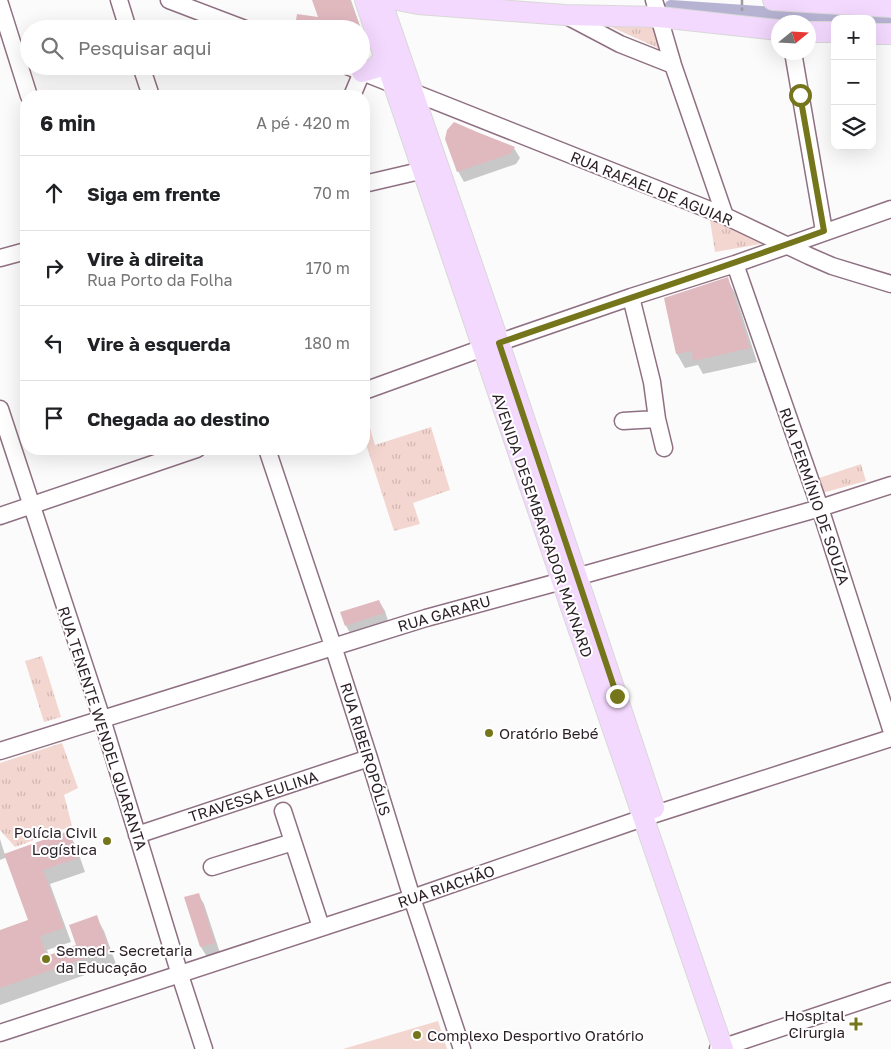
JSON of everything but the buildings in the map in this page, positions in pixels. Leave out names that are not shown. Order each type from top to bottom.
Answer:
[{"type":"main road","name":"AVENIDA DESEMBARGADOR MAYNARD","points":[[365,0],[392,84],[491,345]]},
{"type":"main road","name":"AVENIDA DESEMBARGADOR MAYNARD","points":[[381,0],[412,92],[491,345],[727,1048]]},
{"type":"main road","points":[[398,0],[418,4],[565,15],[657,10],[771,29]]},
{"type":"main road","points":[[773,0],[891,8]]},
{"type":"main road","points":[[392,36],[402,19],[418,4]]},
{"type":"main road","points":[[816,32],[831,32]]},
{"type":"main road","points":[[876,34],[891,34]]},
{"type":"main road","points":[[370,68],[376,68],[384,57]]},
{"type":"street","points":[[119,0],[125,20]]},
{"type":"street","points":[[169,0],[221,20]]},
{"type":"street","points":[[0,4],[20,67]]},
{"type":"street","points":[[657,10],[673,66],[724,216]]},
{"type":"street","points":[[565,15],[620,44],[673,66]]},
{"type":"street","points":[[794,60],[824,231]]},
{"type":"street","points":[[22,75],[27,90]]},
{"type":"street","points":[[144,75],[149,90]]},
{"type":"street","points":[[353,90],[354,75]]},
{"type":"street","name":"RUA RAFAEL DE AGUIAR","points":[[370,75],[724,216],[832,266],[891,284]]},
{"type":"street","points":[[370,183],[424,170]]},
{"type":"street","points":[[370,389],[491,345],[735,264],[824,231],[891,209]]},
{"type":"street","points":[[0,258],[20,253]]},
{"type":"street","name":"RUA PERMÍNIO DE SOUZA","points":[[735,264],[820,508],[891,728]]},
{"type":"street","points":[[631,297],[652,382],[657,419],[664,448]]},
{"type":"street","name":"RUA TENENTE WENDEL QUARANTA","points":[[0,409],[102,719],[204,1049]]},
{"type":"street","points":[[623,421],[657,419]]},
{"type":"street","points":[[0,516],[180,455]]},
{"type":"street","name":"RUA RIBEIROPÓLIS","points":[[269,455],[333,646],[412,898],[462,1049]]},
{"type":"street","name":"RUA GARARU","points":[[0,751],[426,618],[820,508],[891,485]]},
{"type":"street","name":"RUA RIACHÃO","points":[[0,1034],[412,898],[649,816],[891,738]]},
{"type":"street","name":"TRAVESSA EULINA","points":[[137,835],[369,758]]},
{"type":"street","points":[[283,811],[321,927]]},
{"type":"street","points":[[212,867],[293,842]]},
{"type":"street","points":[[727,1048],[891,991]]},
{"type":"green space","points":[[591,18],[657,22],[667,52]]},
{"type":"green space","points":[[710,220],[767,243],[715,252]]},
{"type":"green space","points":[[431,427],[450,490],[413,503],[420,524],[394,531],[369,455],[370,428],[375,445]]},
{"type":"green space","points":[[861,464],[866,481],[822,493],[816,479]]},
{"type":"green space","points":[[42,656],[61,717],[44,722],[25,661]]},
{"type":"green space","points":[[62,743],[78,788],[64,795],[72,826],[15,847],[0,830],[0,763]]},
{"type":"green space","name":"Complexo Desportivo Oratório","points":[[438,1021],[447,1049],[343,1049]]},
{"type":"waterway","points":[[671,7],[831,18]]},
{"type":"waterway","points":[[876,20],[891,22]]},
{"type":"place","name":"Oratório Bebé","points":[[489,733]]},
{"type":"place","name":"Polícia Civil Logística","points":[[107,841]]},
{"type":"place","name":"Semed - Secretaria da Educação","points":[[46,959]]},
{"type":"place","name":"Hospital Cirurgia","points":[[856,1024]]},
{"type":"place","name":"Complexo Desportivo Oratório","points":[[417,1035]]},
{"type":"route","points":[[617,696],[499,343],[631,297],[735,264],[824,231],[800,95]]}]
